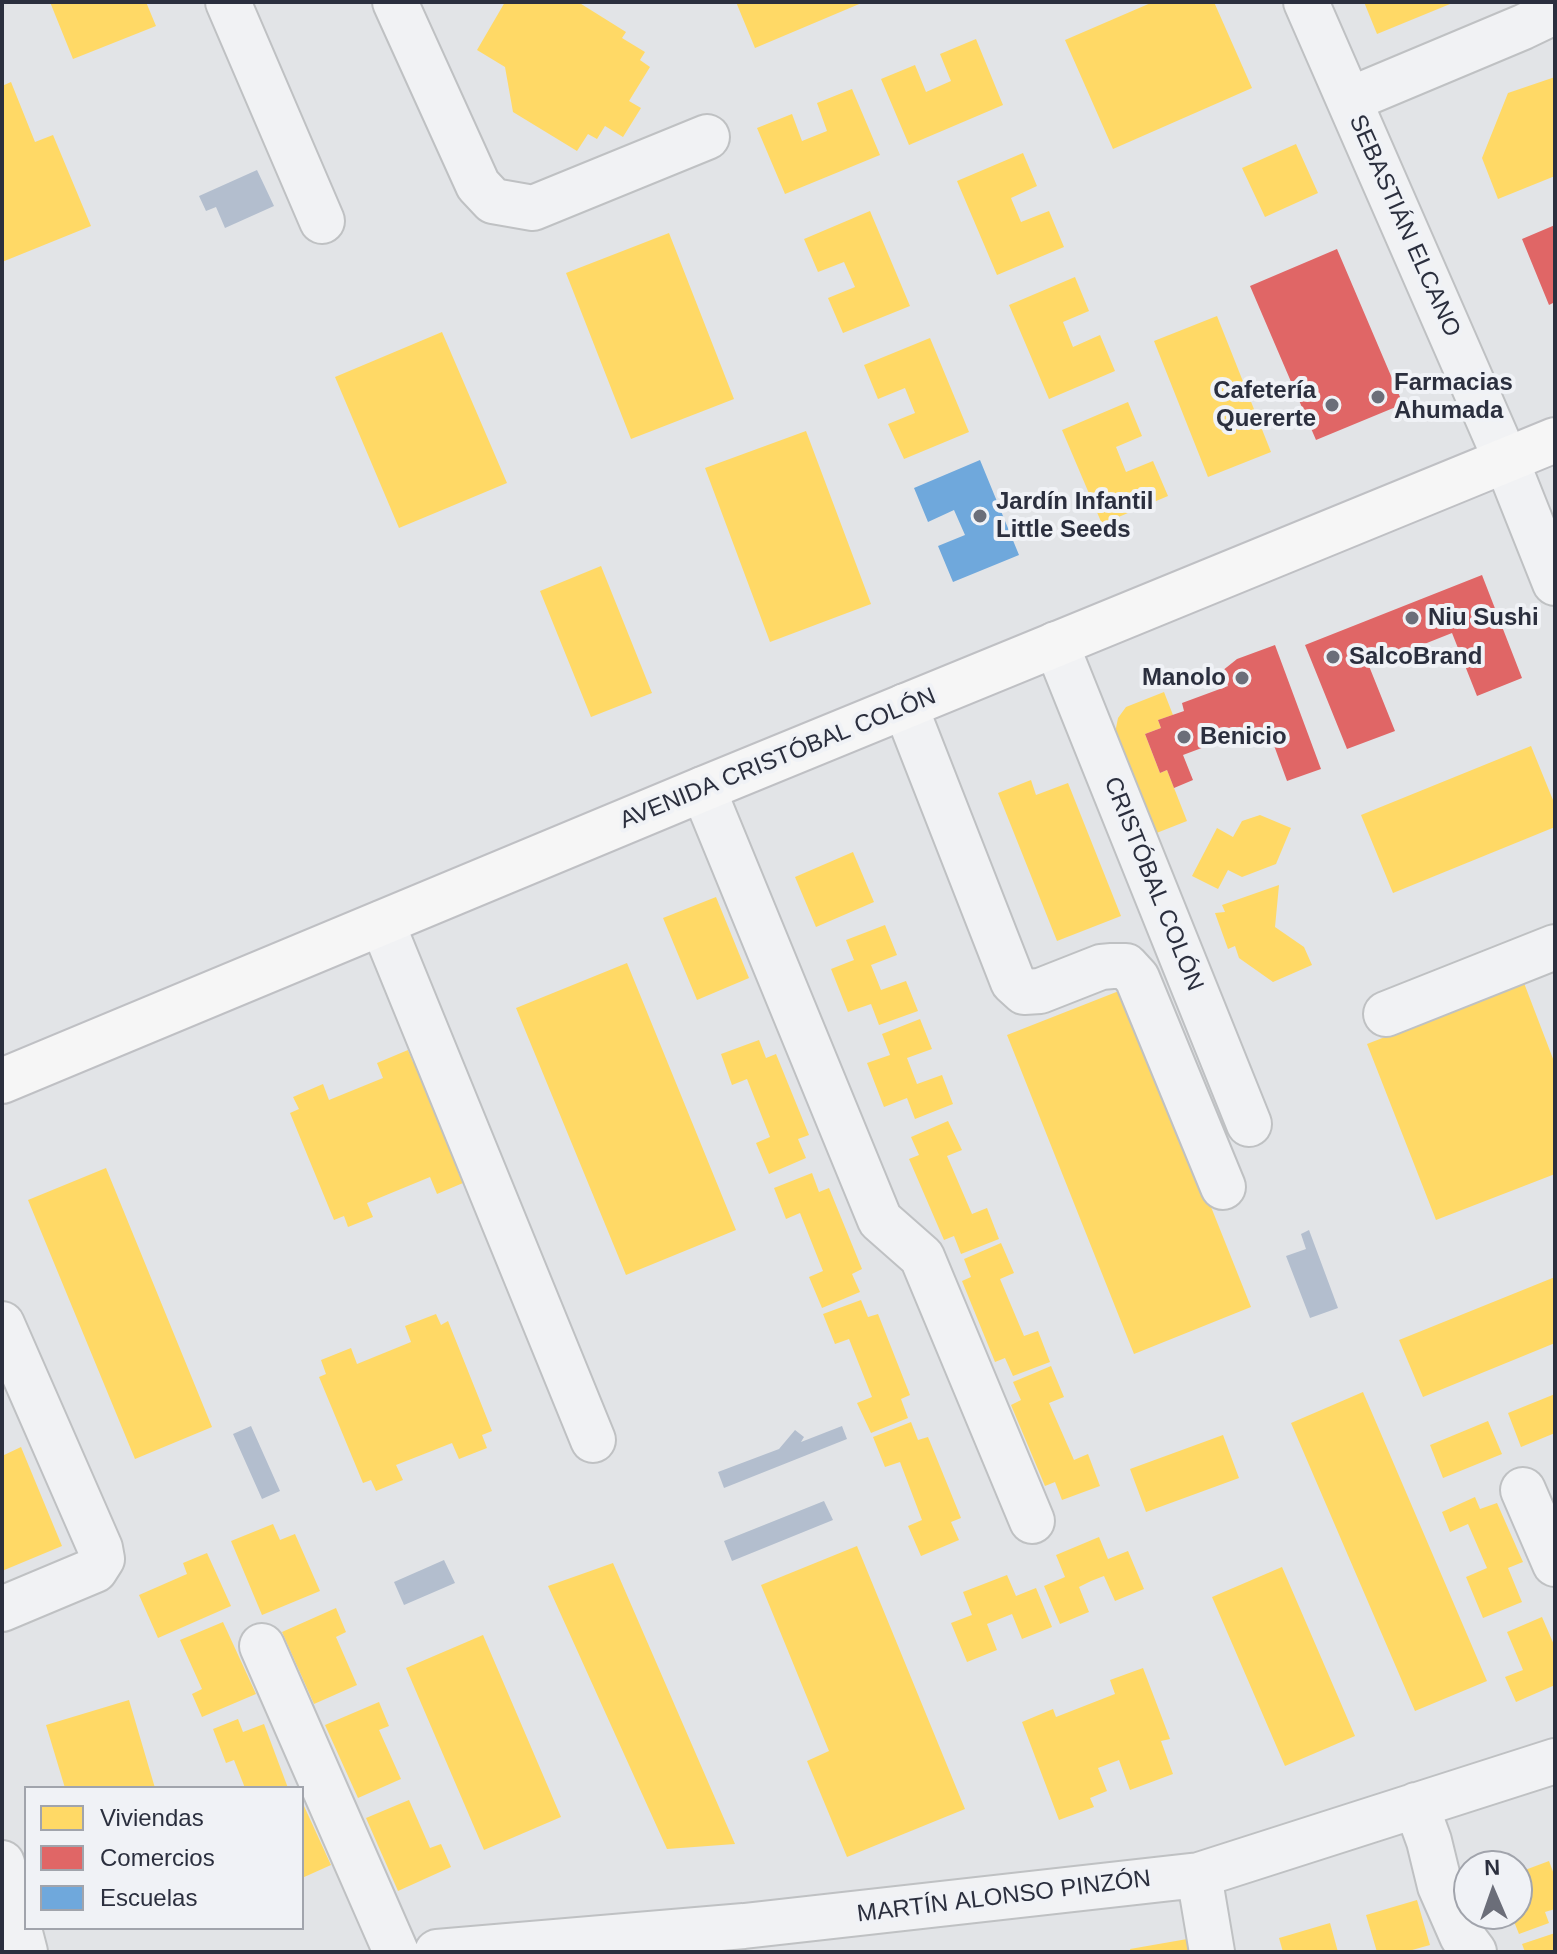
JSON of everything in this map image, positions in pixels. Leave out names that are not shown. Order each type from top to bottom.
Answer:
[{"type":"main road","name":"AVENIDA CRISTÓBAL COLÓN","points":[[2,1081],[703,789],[1555,440]]},
{"type":"street","points":[[228,2],[322,221]]},
{"type":"street","points":[[395,2],[478,185],[493,201],[533,208],[707,137]]},
{"type":"street","name":"SEBASTIÁN ELCANO","points":[[1306,2],[1506,460],[1555,583]]},
{"type":"street","points":[[1349,100],[1523,27],[1550,14],[1555,4]]},
{"type":"street","name":"CRISTÓBAL COLÓN","points":[[1056,644],[1249,1124]]},
{"type":"street","points":[[905,706],[1013,982],[1024,992],[1040,991],[1101,967],[1126,966],[1137,978],[1223,1187]]},
{"type":"street","points":[[703,789],[880,1220],[922,1257],[1032,1521]]},
{"type":"street","points":[[382,923],[593,1440]]},
{"type":"street","points":[[1386,1014],[1555,947]]},
{"type":"street","points":[[2,1324],[16,1396],[100,1548],[102,1559],[95,1570],[2,1609]]},
{"type":"street","points":[[1523,1490],[1555,1564]]},
{"type":"street","points":[[262,1646],[396,1952]]},
{"type":"street","name":"MARTÍN ALONSO PINZÓN","points":[[437,1952],[757,1939],[1199,1875],[1555,1761]]},
{"type":"street","points":[[1416,1805],[1440,1886],[1462,1936],[1474,1952]]},
{"type":"street","points":[[2,1863],[25,1952]]},
{"type":"street","points":[[1199,1875],[1212,1952]]},
{"type":"water","points":[[257,170],[274,206],[225,228],[216,207],[206,211],[199,196]]},
{"type":"water","points":[[1309,1230],[1338,1308],[1310,1318],[1286,1256],[1306,1249],[1301,1234]]},
{"type":"water","points":[[251,1426],[280,1491],[262,1499],[233,1434]]},
{"type":"water","points":[[842,1426],[847,1439],[724,1488],[718,1472],[779,1449],[795,1430],[804,1437],[801,1442]]},
{"type":"water","points":[[824,1501],[833,1520],[732,1561],[724,1541]]},
{"type":"water","points":[[444,1560],[455,1583],[404,1605],[394,1582]]},
{"type":"building: Viviendas","points":[[50,2],[146,2],[156,26],[73,59]]},
{"type":"building: Viviendas","points":[[505,2],[578,2],[626,32],[622,38],[645,52],[640,60],[650,67],[629,101],[641,108],[623,137],[605,126],[597,139],[588,134],[577,151],[513,112],[505,67],[477,50]]},
{"type":"building: Viviendas","points":[[736,2],[864,2],[755,48]]},
{"type":"building: Viviendas","points":[[1153,2],[1214,2],[1252,88],[1113,149],[1065,40]]},
{"type":"building: Viviendas","points":[[1364,2],[1455,2],[1377,34]]},
{"type":"building: Viviendas","points":[[976,39],[1003,105],[909,145],[881,79],[915,65],[926,92],[951,81],[940,54]]},
{"type":"building: Viviendas","points":[[1555,77],[1555,176],[1498,199],[1482,158],[1508,93]]},
{"type":"building: Viviendas","points":[[11,82],[35,142],[53,135],[91,226],[2,262],[2,86]]},
{"type":"building: Viviendas","points":[[852,89],[880,155],[785,194],[757,128],[792,114],[802,141],[827,131],[817,103]]},
{"type":"building: Viviendas","points":[[1296,144],[1318,193],[1265,217],[1242,168]]},
{"type":"building: Viviendas","points":[[1023,153],[1037,186],[1011,198],[1021,222],[1049,211],[1064,247],[997,275],[957,181]]},
{"type":"building: Viviendas","points":[[870,211],[910,306],[843,333],[828,298],[855,287],[844,262],[818,272],[804,239]]},
{"type":"building: Viviendas","points":[[669,233],[734,399],[631,439],[566,273]]},
{"type":"building: Viviendas","points":[[1075,277],[1089,311],[1063,322],[1073,347],[1100,335],[1115,371],[1049,399],[1009,305]]},
{"type":"building: Viviendas","points":[[1217,316],[1271,452],[1208,477],[1154,341]]},
{"type":"building: Viviendas","points":[[442,332],[507,483],[399,528],[335,377]]},
{"type":"building: Viviendas","points":[[930,338],[969,432],[904,459],[888,424],[915,413],[905,388],[878,399],[864,365]]},
{"type":"building: Viviendas","points":[[1128,402],[1142,436],[1116,447],[1126,472],[1153,461],[1168,496],[1102,524],[1062,430]]},
{"type":"building: Viviendas","points":[[806,431],[871,604],[770,642],[705,468]]},
{"type":"building: Viviendas","points":[[601,566],[652,693],[591,717],[540,591]]},
{"type":"building: Viviendas","points":[[1164,692],[1173,715],[1158,720],[1161,728],[1145,734],[1160,773],[1167,770],[1187,821],[1154,834],[1115,733],[1118,718],[1126,707]]},
{"type":"building: Viviendas","points":[[1531,746],[1555,805],[1555,827],[1393,893],[1361,815]]},
{"type":"building: Viviendas","points":[[1031,780],[1036,795],[1068,783],[1121,916],[1057,941],[998,793]]},
{"type":"building: Viviendas","points":[[1260,815],[1291,828],[1276,864],[1242,877],[1228,870],[1218,889],[1192,876],[1217,828],[1233,837],[1242,821]]},
{"type":"building: Viviendas","points":[[853,852],[874,902],[816,927],[795,877]]},
{"type":"building: Viviendas","points":[[1279,885],[1275,927],[1304,947],[1312,965],[1273,982],[1239,958],[1235,946],[1228,949],[1215,913],[1225,912],[1222,905]]},
{"type":"building: Viviendas","points":[[716,897],[749,978],[697,1000],[663,918]]},
{"type":"building: Viviendas","points":[[885,925],[897,955],[871,965],[881,990],[906,981],[918,1011],[879,1025],[871,1004],[848,1012],[831,969],[854,960],[846,940]]},
{"type":"building: Viviendas","points":[[627,963],[736,1230],[626,1275],[516,1008]]},
{"type":"building: Viviendas","points":[[1524,983],[1555,1064],[1555,1174],[1436,1220],[1367,1044]]},
{"type":"building: Viviendas","points":[[1124,989],[1251,1307],[1134,1354],[1007,1035]]},
{"type":"building: Viviendas","points":[[920,1019],[932,1049],[907,1058],[917,1084],[942,1075],[953,1104],[915,1119],[907,1098],[884,1107],[867,1063],[890,1055],[882,1034]]},
{"type":"building: Viviendas","points":[[759,1040],[766,1058],[776,1054],[809,1135],[798,1139],[806,1158],[769,1174],[756,1143],[770,1137],[747,1079],[732,1085],[721,1054]]},
{"type":"building: Viviendas","points":[[408,1050],[413,1062],[422,1058],[467,1168],[458,1172],[463,1183],[437,1194],[430,1177],[367,1203],[373,1217],[348,1227],[344,1216],[334,1220],[290,1113],[299,1109],[293,1097],[323,1084],[329,1100],[383,1078],[377,1063]]},
{"type":"building: Viviendas","points":[[948,1121],[962,1150],[947,1156],[972,1214],[987,1208],[999,1239],[961,1254],[954,1236],[944,1240],[909,1159],[919,1155],[911,1137]]},
{"type":"building: Viviendas","points":[[106,1168],[212,1427],[135,1459],[28,1200]]},
{"type":"building: Viviendas","points":[[812,1173],[819,1192],[829,1188],[862,1269],[852,1274],[860,1292],[822,1308],[809,1277],[823,1271],[800,1213],[786,1219],[774,1188]]},
{"type":"building: Viviendas","points":[[1001,1243],[1014,1273],[1000,1279],[1024,1336],[1038,1331],[1050,1362],[1013,1376],[1005,1358],[995,1362],[962,1281],[971,1277],[964,1259]]},
{"type":"building: Viviendas","points":[[1555,1277],[1555,1343],[1423,1397],[1399,1340]]},
{"type":"building: Viviendas","points":[[861,1300],[868,1317],[878,1314],[910,1395],[901,1399],[908,1418],[871,1433],[857,1403],[872,1397],[849,1339],[835,1344],[823,1314]]},
{"type":"building: Viviendas","points":[[436,1314],[441,1325],[448,1321],[492,1431],[482,1435],[487,1448],[459,1459],[452,1443],[396,1465],[403,1480],[376,1491],[371,1480],[363,1483],[319,1377],[326,1374],[321,1360],[351,1348],[357,1364],[411,1342],[405,1326]]},
{"type":"building: Viviendas","points":[[1051,1366],[1064,1397],[1049,1403],[1074,1460],[1088,1454],[1100,1486],[1062,1500],[1055,1482],[1045,1486],[1011,1405],[1021,1400],[1013,1382]]},
{"type":"building: Viviendas","points":[[1363,1392],[1487,1681],[1415,1711],[1291,1423]]},
{"type":"building: Viviendas","points":[[1555,1394],[1555,1433],[1521,1447],[1508,1413]]},
{"type":"building: Viviendas","points":[[1488,1421],[1502,1454],[1443,1478],[1430,1445]]},
{"type":"building: Viviendas","points":[[911,1422],[918,1440],[928,1437],[961,1518],[951,1522],[959,1540],[921,1556],[908,1526],[922,1520],[900,1462],[885,1467],[873,1437]]},
{"type":"building: Viviendas","points":[[1223,1435],[1239,1478],[1146,1512],[1130,1469]]},
{"type":"building: Viviendas","points":[[21,1447],[62,1546],[2,1571],[2,1456]]},
{"type":"building: Viviendas","points":[[1475,1497],[1480,1509],[1497,1503],[1523,1562],[1508,1568],[1522,1602],[1483,1618],[1466,1577],[1487,1568],[1468,1524],[1450,1532],[1442,1512]]},
{"type":"building: Viviendas","points":[[273,1524],[280,1540],[295,1534],[320,1591],[262,1615],[231,1541]]},
{"type":"building: Viviendas","points":[[1099,1537],[1108,1559],[1128,1551],[1144,1589],[1115,1601],[1104,1576],[1091,1581],[1079,1587],[1089,1612],[1060,1624],[1044,1586],[1065,1577],[1056,1555]]},
{"type":"building: Viviendas","points":[[857,1546],[965,1809],[847,1857],[807,1761],[829,1751],[761,1585]]},
{"type":"building: Viviendas","points":[[207,1553],[231,1606],[158,1638],[139,1595],[187,1574],[183,1563]]},
{"type":"building: Viviendas","points":[[613,1563],[735,1844],[667,1849],[548,1586]]},
{"type":"building: Viviendas","points":[[1282,1567],[1355,1736],[1285,1766],[1212,1597]]},
{"type":"building: Viviendas","points":[[1007,1575],[1016,1596],[1036,1588],[1052,1627],[1022,1639],[1012,1614],[987,1624],[997,1650],[967,1662],[951,1623],[972,1615],[963,1592]]},
{"type":"building: Viviendas","points":[[336,1608],[346,1632],[336,1637],[357,1685],[314,1704],[282,1632]]},
{"type":"building: Viviendas","points":[[1542,1617],[1555,1647],[1555,1685],[1516,1702],[1505,1677],[1523,1670],[1507,1632]]},
{"type":"building: Viviendas","points":[[223,1622],[256,1694],[202,1717],[192,1694],[202,1689],[180,1640]]},
{"type":"building: Viviendas","points":[[483,1635],[561,1817],[484,1850],[406,1668]]},
{"type":"building: Viviendas","points":[[1143,1668],[1170,1739],[1161,1741],[1173,1774],[1130,1790],[1119,1760],[1098,1768],[1107,1791],[1090,1798],[1094,1807],[1059,1820],[1022,1722],[1053,1709],[1056,1717],[1115,1694],[1110,1680]]},
{"type":"building: Viviendas","points":[[129,1700],[154,1786],[64,1786],[46,1725]]},
{"type":"building: Viviendas","points":[[379,1702],[389,1726],[379,1730],[401,1779],[358,1798],[325,1725]]},
{"type":"building: Viviendas","points":[[238,1719],[243,1732],[264,1724],[287,1786],[244,1786],[234,1760],[226,1763],[213,1729]]},
{"type":"building: Viviendas","points":[[409,1800],[430,1848],[441,1844],[451,1867],[398,1891],[366,1818]]},
{"type":"building: Viviendas","points":[[304,1806],[331,1865],[304,1877]]},
{"type":"building: Viviendas","points":[[1549,1861],[1555,1877],[1555,1909],[1545,1912],[1549,1923],[1533,1929],[1533,1867]]},
{"type":"building: Viviendas","points":[[1417,1900],[1430,1945],[1405,1952],[1377,1952],[1366,1915]]},
{"type":"building: Viviendas","points":[[1330,1923],[1338,1952],[1283,1952],[1279,1938]]},
{"type":"building: Viviendas","points":[[1555,1933],[1555,1952],[1525,1952],[1522,1944]]},
{"type":"building: Viviendas","points":[[1193,1938],[1195,1952],[1131,1952],[1130,1949]]},
{"type":"building: Comercios","points":[[1555,225],[1555,302],[1549,305],[1522,239]]},
{"type":"building: Comercios","points":[[1337,249],[1403,404],[1316,440],[1250,286]]},
{"type":"building: Comercios","points":[[1482,575],[1522,678],[1477,696],[1452,633],[1369,666],[1395,731],[1347,749],[1305,645]]},
{"type":"building: Comercios","points":[[1275,645],[1321,769],[1287,781],[1268,729],[1225,746],[1223,740],[1183,755],[1193,780],[1174,788],[1167,770],[1160,773],[1145,734],[1161,728],[1158,720],[1184,711],[1182,703],[1228,686],[1222,671],[1237,659]]},
{"type":"building: Escuelas","name":"Jardín Infantil Little Seeds","points":[[980,460],[1019,555],[953,582],[938,546],[965,535],[954,510],[928,522],[914,488]]},
{"type":"place","name":"Farmacias Ahumada","points":[[1378,397]]},
{"type":"place","name":"Cafetería Quererte","points":[[1332,405]]},
{"type":"place","name":"Jardín Infantil Little Seeds","points":[[980,516]]},
{"type":"place","name":"Niu Sushi","points":[[1412,618]]},
{"type":"place","name":"SalcoBrand","points":[[1333,657]]},
{"type":"place","name":"Manolo","points":[[1242,678]]},
{"type":"place","name":"Benicio","points":[[1184,737]]}]
